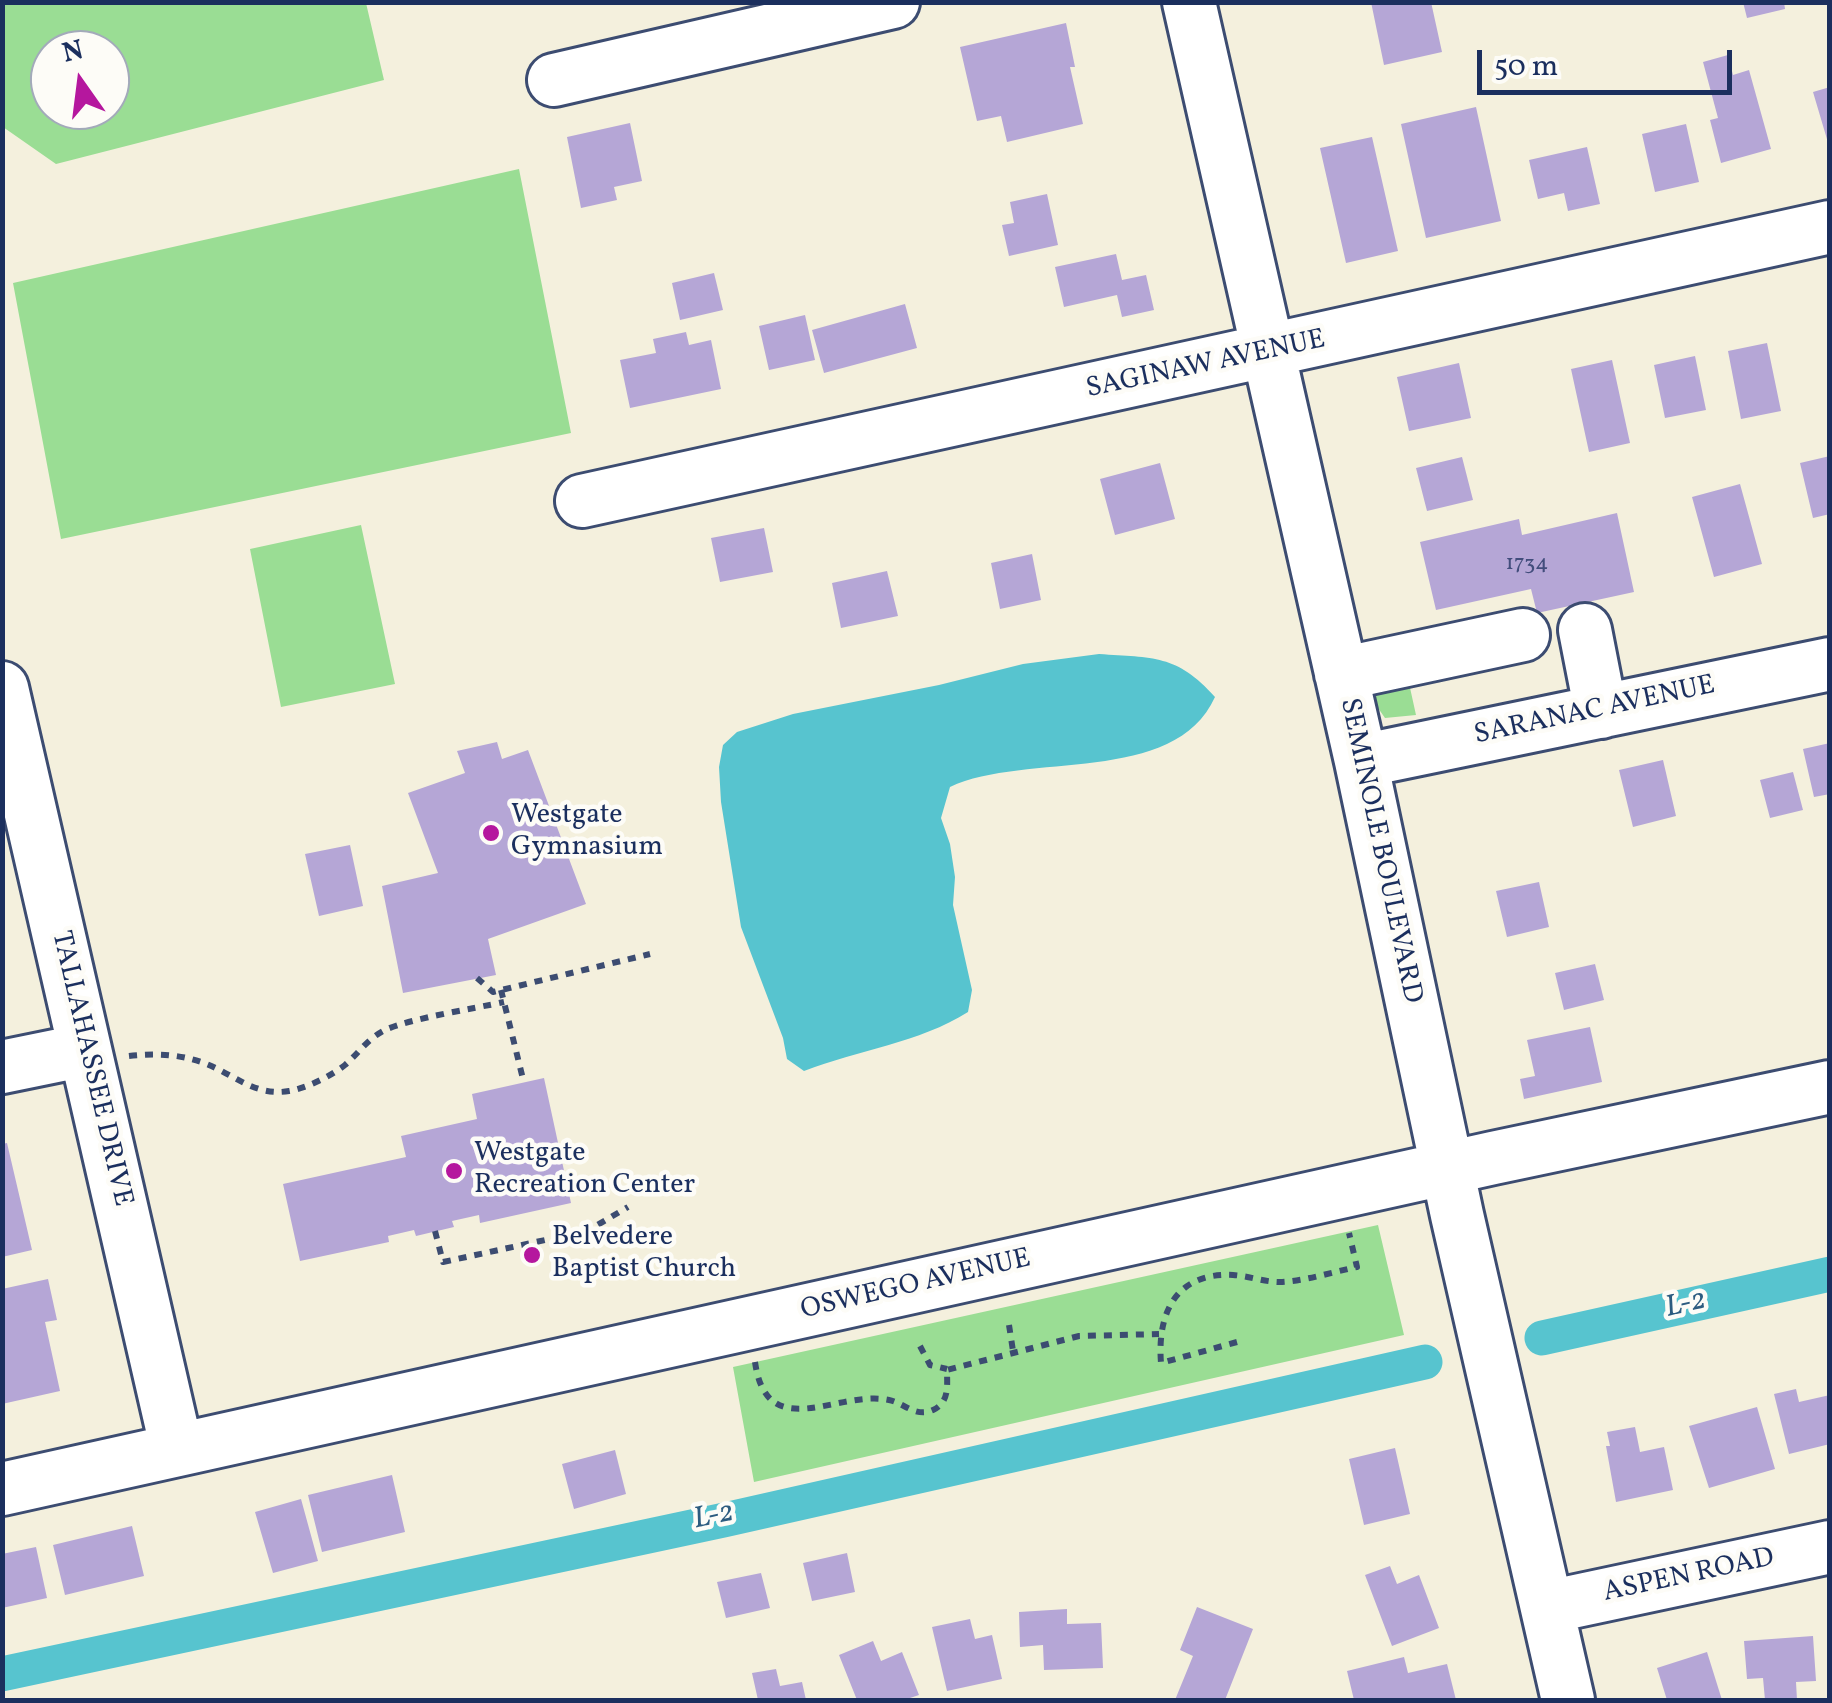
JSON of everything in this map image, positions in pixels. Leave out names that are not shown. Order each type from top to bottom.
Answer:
[{"type":"street","points":[[554,80],[893,2]]},
{"type":"street","name":"SEMINOLE BOULEVARD","points":[[1189,2],[1568,1700]]},
{"type":"street","name":"SAGINAW AVENUE","points":[[582,501],[1830,227]]},
{"type":"street","points":[[1585,630],[1601,712]]},
{"type":"street","points":[[1341,674],[1523,635]]},
{"type":"street","name":"SARANAC AVENUE","points":[[1360,761],[1830,664]]},
{"type":"street","name":"TALLAHASSEE DRIVE","points":[[2,688],[177,1450]]},
{"type":"street","points":[[2,1068],[87,1058]]},
{"type":"street","name":"OSWEGO AVENUE","points":[[2,1489],[1830,1087]]},
{"type":"street","name":"ASPEN ROAD","points":[[1548,1608],[1830,1548]]},
{"type":"path","points":[[477,978],[493,992],[650,954]]},
{"type":"path","points":[[501,990],[524,1083]]},
{"type":"path","points":[[87,1058],[157,1053],[207,1064],[259,1090],[288,1091],[316,1082],[345,1065],[360,1047],[386,1030],[504,1002]]},
{"type":"path","points":[[435,1231],[443,1262],[587,1231],[628,1207]]},
{"type":"path","points":[[1237,1342],[1162,1363],[1159,1334],[1176,1295],[1193,1282],[1212,1275],[1274,1282],[1358,1267],[1346,1222]]},
{"type":"path","points":[[1008,1325],[1014,1351]]},
{"type":"path","points":[[920,1346],[930,1365],[947,1370],[1079,1336],[1159,1334]]},
{"type":"path","points":[[754,1354],[760,1387],[778,1404],[798,1410],[890,1400],[922,1413],[934,1410],[947,1394],[947,1370]]},
{"type":"green space","points":[[2,3],[366,3],[384,80],[56,164],[3,127]]},
{"type":"green space","points":[[519,169],[571,433],[61,539],[13,283]]},
{"type":"green space","points":[[361,525],[395,684],[281,707],[250,549]]},
{"type":"green space","points":[[1405,665],[1416,715],[1385,718],[1369,695]]},
{"type":"green space","points":[[1378,1225],[1404,1335],[754,1482],[733,1367]]},
{"type":"water","points":[[1099,654],[1163,661],[1188,673],[1215,697],[1195,725],[1167,744],[1133,756],[982,776],[950,787],[941,818],[950,844],[955,877],[953,905],[972,990],[968,1012],[909,1039],[804,1071],[787,1059],[783,1038],[741,927],[721,802],[719,767],[723,745],[737,732],[793,714],[1023,664]]},
{"type":"building","points":[[1371,2],[1431,2],[1442,52],[1384,65]]},
{"type":"building","points":[[1743,2],[1784,2],[1785,9],[1747,18]]},
{"type":"building","points":[[1066,23],[1075,67],[1070,67],[1083,124],[1007,142],[1001,116],[977,121],[960,47]]},
{"type":"building","points":[[1728,55],[1733,75],[1749,70],[1771,149],[1721,163],[1710,120],[1718,118],[1703,62]]},
{"type":"building","points":[[1830,87],[1830,146],[1829,146],[1813,92]]},
{"type":"building","points":[[1476,107],[1501,221],[1426,238],[1401,124]]},
{"type":"building","points":[[630,123],[642,181],[614,187],[617,200],[581,208],[567,137]]},
{"type":"building","points":[[1686,124],[1699,182],[1655,192],[1642,134]]},
{"type":"building","points":[[1372,137],[1398,251],[1346,263],[1320,148]]},
{"type":"building","points":[[1587,147],[1600,204],[1568,211],[1564,193],[1538,199],[1529,160]]},
{"type":"building","points":[[1047,194],[1058,245],[1009,256],[1002,225],[1014,223],[1010,202]]},
{"type":"building","points":[[1116,254],[1122,280],[1146,275],[1154,310],[1122,317],[1117,295],[1064,307],[1055,267]]},
{"type":"building","points":[[714,273],[723,310],[680,320],[672,283]]},
{"type":"building","points":[[905,304],[917,348],[824,373],[812,330]]},
{"type":"building","points":[[805,315],[815,360],[769,370],[759,326]]},
{"type":"building","points":[[686,332],[689,345],[711,340],[721,389],[630,408],[620,360],[656,353],[653,339]]},
{"type":"building","points":[[1767,343],[1781,411],[1741,419],[1728,351]]},
{"type":"building","points":[[1695,356],[1706,410],[1665,418],[1654,365]]},
{"type":"building","points":[[1612,360],[1630,443],[1589,452],[1571,369]]},
{"type":"building","points":[[1459,363],[1471,418],[1409,431],[1397,377]]},
{"type":"building","points":[[1830,456],[1830,514],[1813,518],[1800,463]]},
{"type":"building","points":[[1462,457],[1473,500],[1427,511],[1416,468]]},
{"type":"building","points":[[1160,463],[1175,519],[1115,535],[1100,479]]},
{"type":"building","points":[[1740,484],[1762,564],[1714,577],[1692,497]]},
{"type":"building","points":[[1617,513],[1634,592],[1537,613],[1531,589],[1436,610],[1420,542],[1519,519],[1522,535]]},
{"type":"building","points":[[764,528],[773,572],[720,582],[711,538]]},
{"type":"building","points":[[1032,554],[1041,600],[1000,609],[991,563]]},
{"type":"building","points":[[887,571],[898,616],[841,628],[832,583]]},
{"type":"building","name":"Westgate Gymnasium","points":[[497,742],[502,759],[528,750],[586,904],[488,939],[496,975],[403,993],[382,886],[438,873],[408,793],[465,773],[457,751]]},
{"type":"building","points":[[1830,743],[1830,794],[1814,797],[1803,749]]},
{"type":"building","points":[[1663,760],[1676,816],[1633,827],[1619,770]]},
{"type":"building","points":[[1793,772],[1803,810],[1770,818],[1760,780]]},
{"type":"building","points":[[350,845],[363,906],[319,916],[305,854]]},
{"type":"building","points":[[1539,882],[1549,927],[1507,937],[1496,891]]},
{"type":"building","points":[[1595,964],[1604,1000],[1564,1010],[1555,973]]},
{"type":"building","points":[[1590,1027],[1602,1082],[1524,1099],[1520,1079],[1535,1076],[1527,1040]]},
{"type":"building","name":"Westgate Recreation Center","points":[[544,1078],[571,1203],[480,1223],[479,1215],[452,1221],[454,1227],[416,1236],[414,1230],[388,1236],[389,1242],[300,1261],[283,1184],[406,1157],[401,1136],[477,1119],[472,1094]]},
{"type":"building","points":[[7,1143],[32,1250],[2,1257],[2,1144]]},
{"type":"building","points":[[48,1279],[57,1320],[45,1322],[60,1391],[2,1404],[2,1289]]},
{"type":"building","points":[[1796,1389],[1799,1402],[1830,1395],[1830,1444],[1789,1454],[1774,1394]]},
{"type":"building","points":[[1757,1407],[1775,1469],[1709,1488],[1689,1426]]},
{"type":"building","points":[[1635,1427],[1640,1452],[1664,1447],[1673,1490],[1616,1502],[1607,1432]]},
{"type":"building","points":[[1395,1448],[1410,1514],[1364,1525],[1349,1459]]},
{"type":"building","points":[[615,1450],[626,1494],[574,1509],[562,1464]]},
{"type":"building","points":[[392,1475],[405,1532],[322,1552],[308,1495]]},
{"type":"building","points":[[301,1499],[318,1561],[273,1573],[255,1512]]},
{"type":"building","points":[[132,1526],[144,1576],[65,1595],[53,1545]]},
{"type":"building","points":[[36,1547],[47,1598],[2,1608],[2,1554]]},
{"type":"building","points":[[847,1553],[855,1592],[812,1601],[803,1563]]},
{"type":"building","points":[[1390,1566],[1397,1584],[1419,1575],[1439,1628],[1392,1646],[1365,1575]]},
{"type":"building","points":[[761,1573],[770,1608],[726,1618],[717,1582]]},
{"type":"building","points":[[1197,1607],[1253,1629],[1225,1700],[1175,1700],[1193,1656],[1180,1650]]},
{"type":"building","points":[[1067,1609],[1067,1624],[1101,1623],[1103,1668],[1044,1670],[1043,1645],[1020,1647],[1019,1612]]},
{"type":"building","points":[[970,1619],[975,1639],[992,1635],[1002,1679],[947,1691],[932,1627]]},
{"type":"building","points":[[1813,1636],[1816,1681],[1796,1682],[1797,1700],[1765,1700],[1763,1678],[1747,1679],[1744,1641]]},
{"type":"building","points":[[873,1641],[881,1661],[902,1652],[919,1695],[904,1700],[857,1700],[839,1655]]},
{"type":"building","points":[[1707,1652],[1722,1700],[1667,1700],[1657,1668]]},
{"type":"building","points":[[1404,1657],[1408,1673],[1447,1664],[1456,1700],[1354,1700],[1347,1671]]},
{"type":"building","points":[[776,1669],[780,1686],[802,1682],[806,1700],[758,1700],[752,1673]]},
{"type":"waterway","name":"L-2","points":[[1542,1338],[1830,1274]]},
{"type":"waterway","name":"L-2","points":[[2,1674],[724,1520],[1425,1362]]},
{"type":"place","name":"Westgate Gymnasium","points":[[491,833]]},
{"type":"place","name":"Westgate Recreation Center","points":[[454,1171]]},
{"type":"place","name":"Belvedere Baptist Church","points":[[532,1255]]}]
